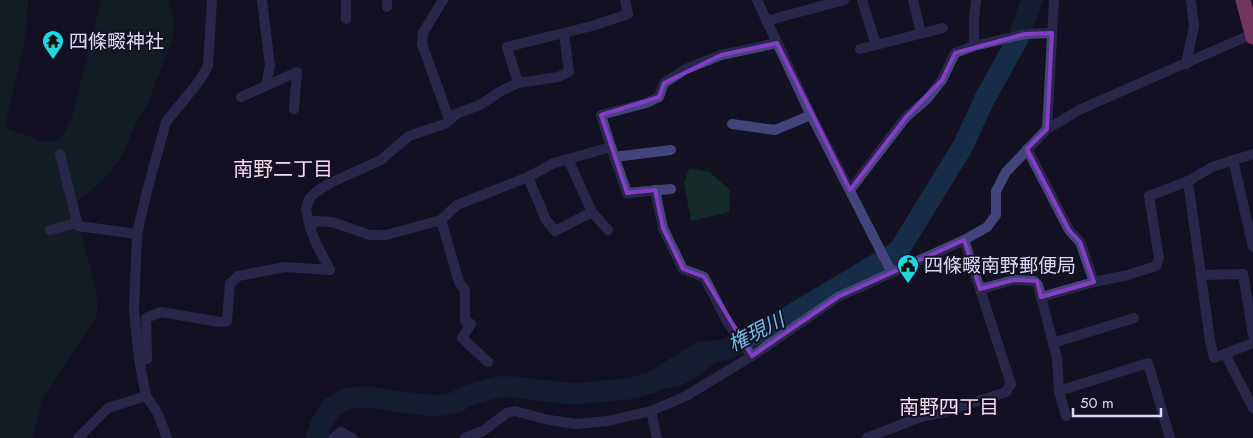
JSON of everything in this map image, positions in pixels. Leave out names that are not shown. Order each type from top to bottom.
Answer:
[{"type":"highway","points":[[1243,0],[1253,36]]},
{"type":"street","points":[[167,438],[157,412],[146,396],[140,360],[134,310],[137,234],[166,122],[200,80],[208,66],[212,0]]},
{"type":"street","points":[[262,0],[270,65],[266,86]]},
{"type":"street","points":[[346,0],[346,19]]},
{"type":"street","points":[[443,0],[423,33],[422,44],[449,119]]},
{"type":"street","points":[[518,82],[507,47],[592,26],[628,14],[625,0]]},
{"type":"street","points":[[757,0],[811,116],[887,262]]},
{"type":"street","points":[[766,20],[844,0]]},
{"type":"street","points":[[862,0],[876,45]]},
{"type":"street","points":[[912,0],[922,33]]},
{"type":"street","points":[[974,46],[976,0]]},
{"type":"street","points":[[1047,129],[1054,0]]},
{"type":"street","points":[[1186,64],[1194,26],[1191,0]]},
{"type":"street","points":[[860,49],[943,28]]},
{"type":"street","points":[[140,360],[147,359],[146,318],[161,312],[220,322],[227,321],[230,284],[238,276],[286,267],[330,270],[310,228],[306,209],[309,199],[316,192],[343,177],[381,160],[409,136],[445,124],[456,114],[482,104],[518,82],[558,77],[569,72],[564,33]]},
{"type":"street","points":[[850,190],[906,117],[927,99],[942,80],[955,53],[974,46],[1020,35],[1052,33]]},
{"type":"street","points":[[470,437],[483,432],[507,413],[516,411],[549,420],[576,424],[608,421],[651,411],[686,396],[752,356],[887,262],[964,240],[987,227],[993,221],[996,214],[996,191],[1006,172],[1047,129],[1081,109],[1253,36]]},
{"type":"street","points":[[671,189],[627,193],[601,115],[646,103],[659,97],[664,83],[686,70],[721,55],[777,43]]},
{"type":"street","points":[[241,97],[297,72],[294,109]]},
{"type":"street","points":[[732,124],[775,130],[811,116]]},
{"type":"street","points":[[1027,149],[1069,230],[1080,242],[1094,282]]},
{"type":"street","points":[[310,228],[315,221],[332,222],[370,235],[386,235],[441,220],[457,205],[528,177],[554,163],[612,152],[671,150]]},
{"type":"street","points":[[60,154],[78,226],[137,234]]},
{"type":"street","points":[[1041,297],[1156,266],[1159,258],[1149,196],[1188,180],[1212,167],[1253,154]]},
{"type":"street","points":[[568,159],[592,212],[608,230]]},
{"type":"street","points":[[1233,160],[1253,247]]},
{"type":"street","points":[[528,177],[546,220],[555,231],[592,212]]},
{"type":"street","points":[[1188,180],[1210,344],[1214,358],[1253,342]]},
{"type":"street","points":[[655,190],[663,228],[683,269],[704,277],[728,323],[752,356]]},
{"type":"street","points":[[441,220],[459,282],[465,290],[465,321],[471,324],[462,338],[488,362]]},
{"type":"street","points":[[50,230],[76,223]]},
{"type":"street","points":[[867,438],[924,416],[941,413],[1006,392],[1011,384],[964,240]]},
{"type":"street","points":[[1201,275],[1243,274],[1253,335]]},
{"type":"street","points":[[980,289],[1014,280],[1034,281],[1038,285],[1058,358],[1059,391],[1066,416]]},
{"type":"street","points":[[1054,343],[1134,318]]},
{"type":"street","points":[[1225,354],[1253,408]]},
{"type":"street","points":[[1059,391],[1148,362],[1170,438]]},
{"type":"street","points":[[78,438],[108,408],[146,396]]},
{"type":"street","points":[[651,411],[657,438]]},
{"type":"street","points":[[334,438],[342,432],[352,438]]},
{"type":"highlighted area","points":[[1052,33],[1047,129],[1027,149],[1069,230],[1080,242],[1094,282],[1041,297],[1037,281],[1014,280],[980,289],[964,240],[838,297],[752,356],[704,277],[683,269],[663,228],[655,190],[627,193],[601,115],[659,97],[664,83],[721,55],[777,43],[850,190],[906,117],[942,80],[955,53],[1025,34]]},
{"type":"green space","points":[[0,0],[28,0],[26,35],[6,121],[8,129],[41,141],[54,142],[62,137],[72,118],[101,0],[169,0],[173,18],[173,38],[146,108],[136,123],[120,160],[75,205],[98,300],[97,315],[43,399],[32,438],[0,438]]},
{"type":"green space","points":[[689,168],[709,172],[730,190],[729,212],[691,221],[684,183]]},
{"type":"water","points":[[706,347],[719,348],[723,357],[698,376],[680,386],[653,390],[647,380]]},
{"type":"waterway","name":"権現川","points":[[316,438],[321,424],[332,407],[348,398],[369,397],[437,406],[458,402],[463,397],[497,387],[514,387],[573,394],[627,389],[651,383],[701,352],[725,350],[774,325],[895,253],[901,247],[963,146],[985,98],[1018,39],[1032,0]]},
{"type":"place","name":"四條畷神社","points":[[53,60]]},
{"type":"place","name":"四條畷南野郵便局","points":[[908,284]]},
{"type":"district","name":"南野二丁目","points":[[283,169]]},
{"type":"district","name":"南野四丁目","points":[[949,407]]}]
